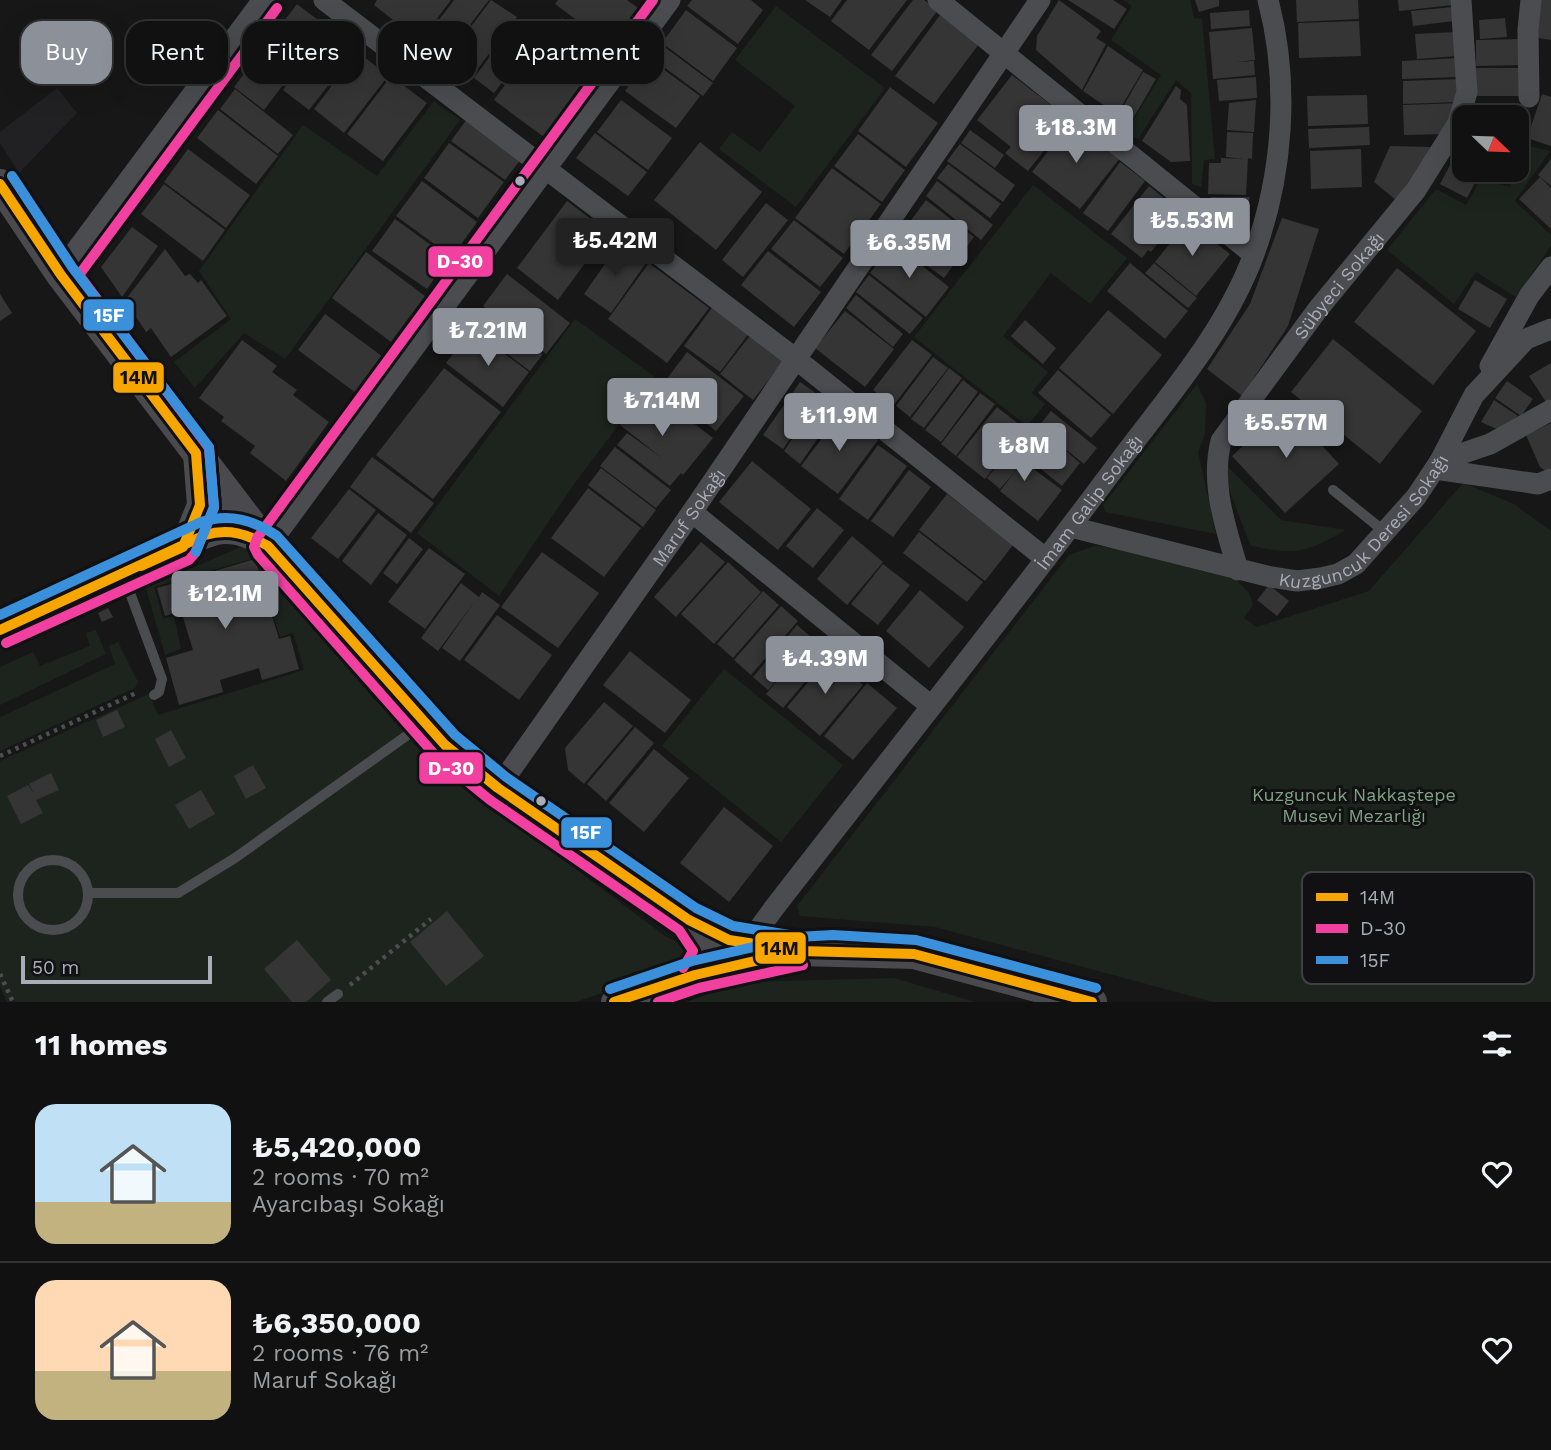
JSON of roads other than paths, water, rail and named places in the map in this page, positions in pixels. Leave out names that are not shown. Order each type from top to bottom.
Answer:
[{"type":"main road","points":[[0,184],[61,275],[268,546],[445,745],[498,788],[689,920],[729,940],[800,951],[914,954],[1092,1002]]},
{"type":"main road","points":[[689,920],[705,942],[708,953],[695,975]]},
{"type":"street","points":[[61,275],[266,0]]},
{"type":"street","points":[[324,0],[796,359],[1046,559]]},
{"type":"street","points":[[0,630],[183,547],[202,535],[220,531],[248,533],[268,546],[670,0]]},
{"type":"street","points":[[938,0],[1254,254]]},
{"type":"street","name":"Maruf Sokağı","points":[[498,788],[692,512],[1040,0]]},
{"type":"street","name":"İmam Galip Sokağı","points":[[758,945],[758,930],[1071,527],[1229,310],[1254,254],[1275,186],[1281,93],[1268,0]]},
{"type":"street","name":"Sübyeci Sokağı","points":[[1238,569],[1216,488],[1216,464],[1222,441],[1318,309],[1416,190],[1458,123],[1467,92],[1461,0]]},
{"type":"street","points":[[1529,97],[1528,30],[1531,0]]},
{"type":"street","points":[[1474,395],[1529,296],[1551,267]]},
{"type":"street","name":"Kuzguncuk Deresi Sokağı","points":[[1071,527],[1297,581],[1338,574],[1356,564],[1416,497],[1438,465],[1474,395],[1526,339],[1551,329]]},
{"type":"street","points":[[1438,465],[1490,444],[1551,410]]},
{"type":"street","points":[[183,547],[200,505],[196,453]]},
{"type":"street","points":[[1438,465],[1538,484],[1551,480]]},
{"type":"street","points":[[692,512],[931,706]]},
{"type":"street","points":[[614,1002],[695,975],[800,951]]},
{"type":"lane","points":[[1333,490],[1385,532]]},
{"type":"lane","points":[[123,574],[162,679],[159,692],[155,695]]},
{"type":"lane","points":[[88,893],[178,893],[235,858],[425,722]]},
{"type":"lane","points":[[55,860],[76,868],[83,877],[88,893],[85,911],[78,920],[57,931],[34,925],[25,917],[18,895],[20,884],[34,866],[55,860]]},
{"type":"lane","points":[[327,1002],[338,994]]},
{"type":"park label","name":"Kuzguncuk Nakkaştepe Musevi Mezarlığı","points":[[1354,804]]}]
